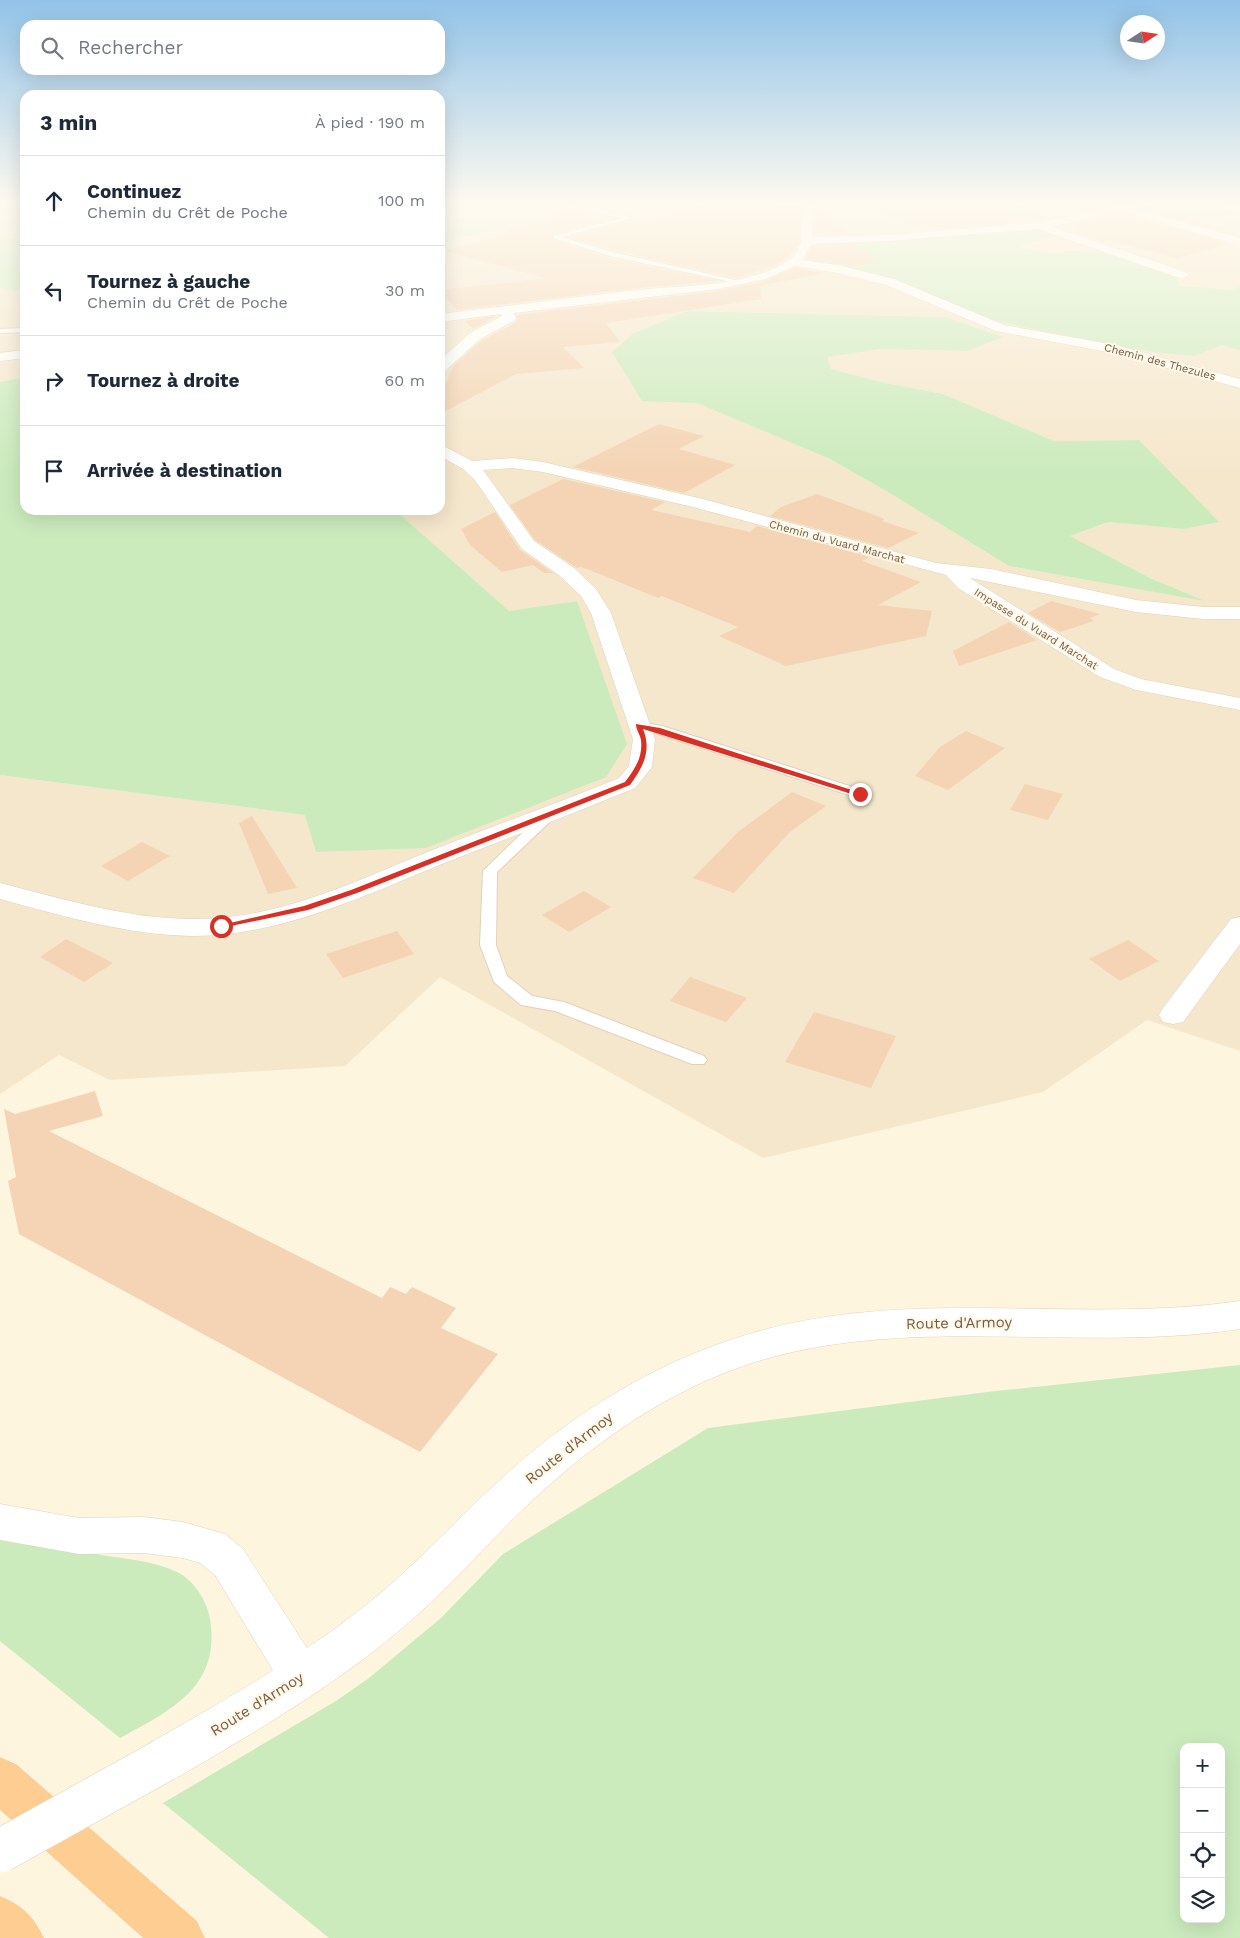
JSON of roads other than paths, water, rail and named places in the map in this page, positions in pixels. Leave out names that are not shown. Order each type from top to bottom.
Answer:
[{"type":"highway","points":[[0,1780],[180,1938]]},
{"type":"highway","points":[[0,1920],[19,1938]]},
{"type":"street","points":[[445,317],[645,292]]},
{"type":"street","name":"Chemin des Thezules","points":[[918,292],[944,302],[989,324],[1115,349],[1240,384]]},
{"type":"street","points":[[445,363],[475,336],[509,318],[509,314],[505,310]]},
{"type":"street","points":[[0,357],[20,355]]},
{"type":"street","points":[[0,891],[82,913],[134,923],[221,926],[306,908],[354,892],[628,783],[640,767],[644,739],[638,726],[601,612],[589,593],[566,572],[528,545],[510,522],[481,477],[469,466],[445,452]]},
{"type":"street","name":"Chemin du Vuard Marchat","points":[[469,466],[512,463],[543,467],[626,485],[912,563],[953,572],[991,575],[1136,606],[1203,613],[1240,613]]},
{"type":"street","name":"Impasse du Vuard Marchat","points":[[953,572],[965,584],[1107,673],[1136,684],[1240,704]]},
{"type":"street","points":[[1173,1015],[1240,925]]},
{"type":"street","name":"Route d'Armoy","points":[[0,1851],[164,1760],[301,1677],[348,1646],[388,1613],[516,1490],[562,1449],[618,1409],[660,1385],[713,1362],[776,1342],[821,1332],[878,1325],[1150,1323],[1205,1321],[1240,1315]]},
{"type":"street","points":[[0,1522],[79,1536],[144,1535],[183,1540],[211,1547],[229,1562],[301,1677]]},
{"type":"lane","points":[[0,331],[20,330]]},
{"type":"lane","points":[[638,726],[657,729],[860,794]]},
{"type":"lane","points":[[552,812],[490,871],[488,945],[500,978],[527,1001],[558,1006],[698,1060]]}]
